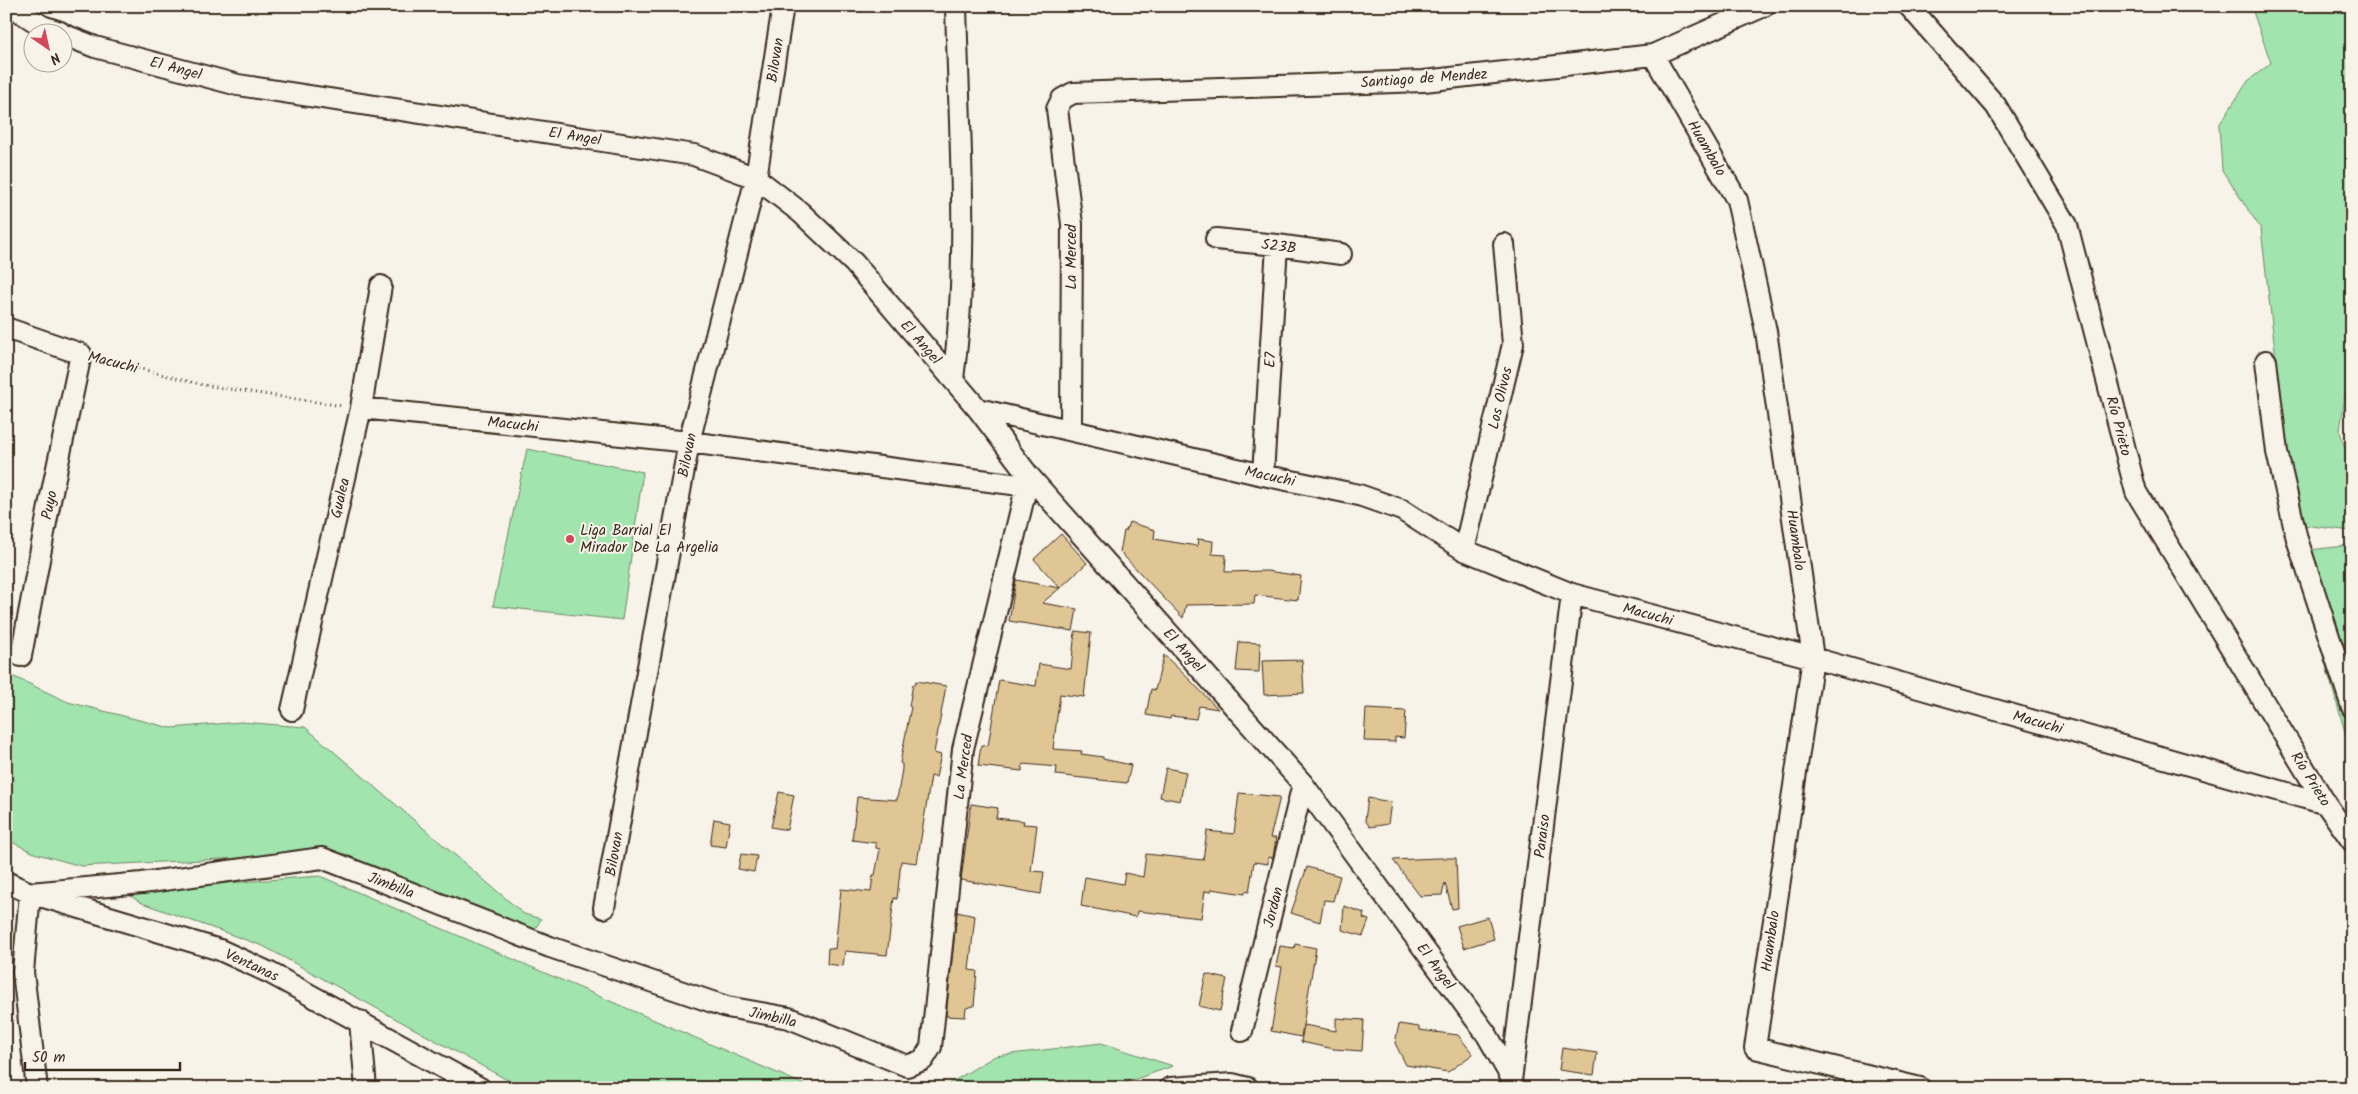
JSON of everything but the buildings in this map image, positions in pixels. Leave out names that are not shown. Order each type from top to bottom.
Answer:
[{"type":"street","name":"El Angel","points":[[11,6],[36,22]]},
{"type":"street","name":"Bilovan","points":[[604,908],[689,442],[756,178],[783,6]]},
{"type":"street","points":[[953,378],[959,332],[962,248],[956,6]]},
{"type":"street","name":"Santiago de Mendez","points":[[1073,92],[1424,81],[1653,55],[1764,6]]},
{"type":"street","name":"Río Prieto","points":[[1908,6],[1996,106],[2066,225],[2136,492],[2326,804],[2352,841]]},
{"type":"street","name":"El Angel","points":[[72,37],[95,46],[238,85],[694,155],[756,178],[800,212],[854,263],[978,409],[1028,481],[1303,784],[1487,1035],[1510,1082]]},
{"type":"street","name":"Huambalo","points":[[1653,55],[1737,200],[1766,331],[1812,658],[1755,1048],[1911,1087]]},
{"type":"street","name":"La Merced","points":[[1070,429],[1072,224],[1057,110],[1062,99],[1073,92]]},
{"type":"street","name":"S23B","points":[[1216,239],[1341,254]]},
{"type":"street","name":"Los Olivos","points":[[1464,550],[1513,344],[1504,244]]},
{"type":"street","name":"E7","points":[[1263,475],[1277,245]]},
{"type":"street","name":"Gualea","points":[[292,710],[361,408],[381,286]]},
{"type":"street","name":"Macuchi","points":[[6,328],[81,354]]},
{"type":"street","name":"Puyo","points":[[21,656],[50,501],[81,354]]},
{"type":"street","points":[[2266,361],[2277,452],[2297,540],[2352,706]]},
{"type":"street","name":"Macuchi","points":[[361,408],[689,442],[1028,481]]},
{"type":"street","name":"Macuchi","points":[[978,409],[1263,475],[1360,494],[1402,510],[1464,550],[1572,594],[1812,658],[2326,804]]},
{"type":"street","name":"La Merced","points":[[923,1060],[932,1047],[964,749],[1028,481]]},
{"type":"street","name":"Paraiso","points":[[1510,1082],[1572,594]]},
{"type":"street","name":"Jordan","points":[[1242,1031],[1303,784]]},
{"type":"street","name":"Jimbilla","points":[[30,893],[142,883],[322,858],[550,947],[728,1007],[789,1018],[907,1066],[923,1060]]},
{"type":"street","name":"Ventanas","points":[[6,882],[30,893],[220,950],[270,973],[480,1088]]},
{"type":"street","points":[[30,893],[23,972],[37,1088]]},
{"type":"street","points":[[360,1021],[366,1088]]},
{"type":"street","points":[[1170,1088],[1232,1084],[1248,1088]]},
{"type":"path","name":"Macuchi","points":[[81,354],[203,386],[361,408]]},
{"type":"green space","points":[[2251,6],[2352,6],[2352,347],[2340,431],[2352,474],[2352,531],[2295,524],[2261,229],[2222,170],[2219,125],[2248,81],[2271,63]]},
{"type":"green space","name":"Liga Barrial El Mirador De La Argelia","points":[[527,449],[643,472],[622,620],[493,606]]},
{"type":"green space","points":[[2352,545],[2352,756],[2293,552]]},
{"type":"green space","points":[[6,673],[68,702],[171,728],[241,722],[305,727],[524,914],[541,919],[530,938],[322,854],[81,866],[34,853],[6,839]]},
{"type":"green space","points":[[320,876],[812,1088],[522,1088],[263,946],[142,903],[122,891]]},
{"type":"green space","points":[[1101,1043],[1173,1066],[1110,1088],[942,1088],[995,1056]]},
{"type":"place","name":"Liga Barrial El Mirador De La Argelia","points":[[570,539]]}]
